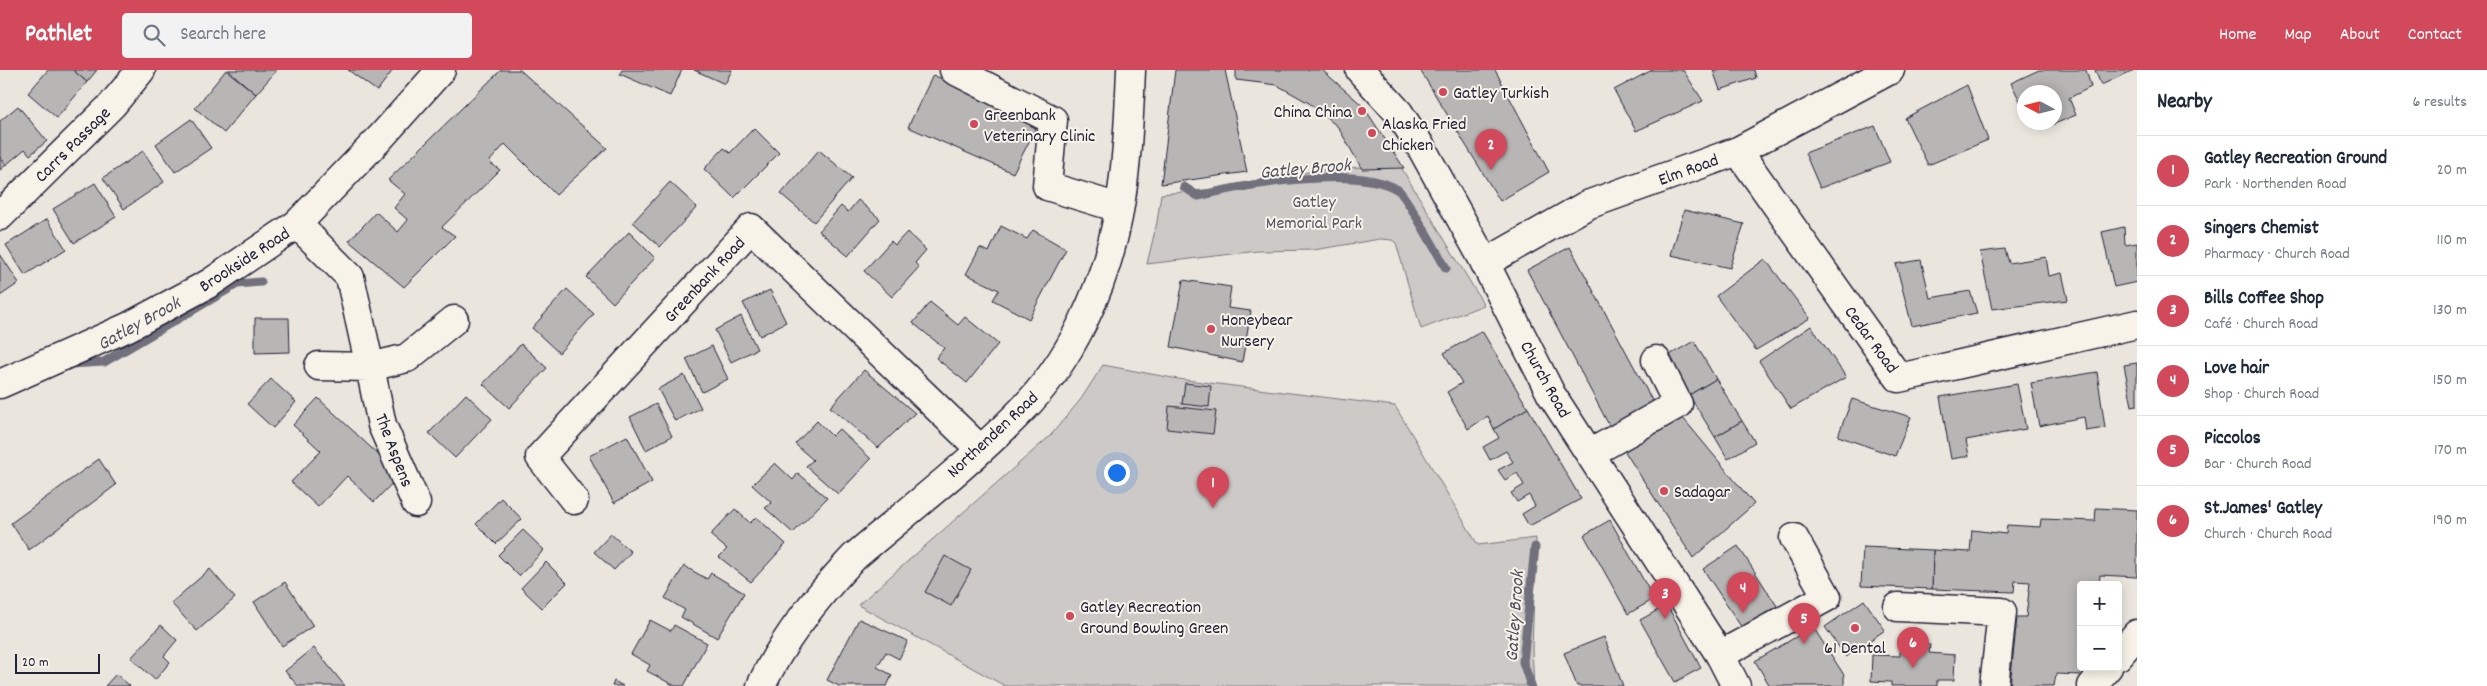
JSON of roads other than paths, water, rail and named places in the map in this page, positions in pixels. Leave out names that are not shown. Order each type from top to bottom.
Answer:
[{"type":"street","name":"Carrs Passage","points":[[0,216],[112,106],[141,70]]},
{"type":"street","name":"Brookside Road","points":[[0,384],[128,327],[202,288],[297,224],[381,137],[441,70]]},
{"type":"street","points":[[954,70],[1053,120],[1047,186],[1119,208]]},
{"type":"street","name":"Northenden Road","points":[[760,686],[792,634],[833,579],[854,558],[1020,413],[1062,359],[1080,327],[1097,288],[1109,251],[1119,208],[1126,154],[1131,70]]},
{"type":"street","name":"Church Road","points":[[1360,70],[1399,113],[1410,130],[1485,263],[1551,394],[1720,656],[1736,686]]},
{"type":"street","name":"Elm Road","points":[[1485,263],[1587,205],[1738,151],[1890,70]]},
{"type":"street","name":"Cedar Road","points":[[1738,151],[1900,378],[2137,324]]},
{"type":"street","name":"The Aspens","points":[[297,224],[350,277],[382,425],[416,503]]},
{"type":"street","name":"Greenbank Road","points":[[574,500],[540,457],[751,228],[980,449]]},
{"type":"street","points":[[318,366],[370,367],[407,358],[454,320]]},
{"type":"street","points":[[1590,453],[1678,404],[1656,360]]},
{"type":"street","points":[[1720,656],[1827,597],[1794,538]]},
{"type":"street","points":[[1898,607],[2002,612],[1994,686]]},
{"type":"street","points":[[2122,651],[2137,634]]},
{"type":"street","points":[[2092,686],[2105,671]]},
{"type":"waterway","name":"Gatley Brook","points":[[1184,187],[1198,196],[1271,182],[1300,179],[1356,178],[1380,182],[1398,190],[1402,194],[1446,268]]},
{"type":"waterway","name":"Gatley Brook","points":[[70,364],[104,362],[237,284],[261,282]]},
{"type":"waterway","name":"Gatley Brook","points":[[1531,686],[1523,662],[1535,547]]},
{"type":"place","name":"Gatley Turkish","points":[[1443,92]]},
{"type":"place","name":"China China","points":[[1362,111]]},
{"type":"place","name":"Greenbank Veterinary Clinic","points":[[974,124]]},
{"type":"place","name":"Alaska Fried Chicken","points":[[1372,133]]},
{"type":"place","name":"Singers Chemist","points":[[1491,170]]},
{"type":"place","name":"Honeybear Nursery","points":[[1211,329]]},
{"type":"place","name":"Sadagar","points":[[1664,491]]},
{"type":"place","name":"Gatley Recreation Ground","points":[[1213,508]]},
{"type":"place","name":"Love hair","points":[[1743,613]]},
{"type":"place","name":"Gatley Recreation Ground Bowling Green","points":[[1070,616]]},
{"type":"place","name":"Bills Coffee Shop","points":[[1665,619]]},
{"type":"place","name":"61 Dental","points":[[1855,628]]},
{"type":"place","name":"Piccolos","points":[[1804,644]]},
{"type":"place","name":"St.James' Gatley","points":[[1913,668]]},
{"type":"park label","name":"Gatley Memorial Park","points":[[1314,211]]}]
